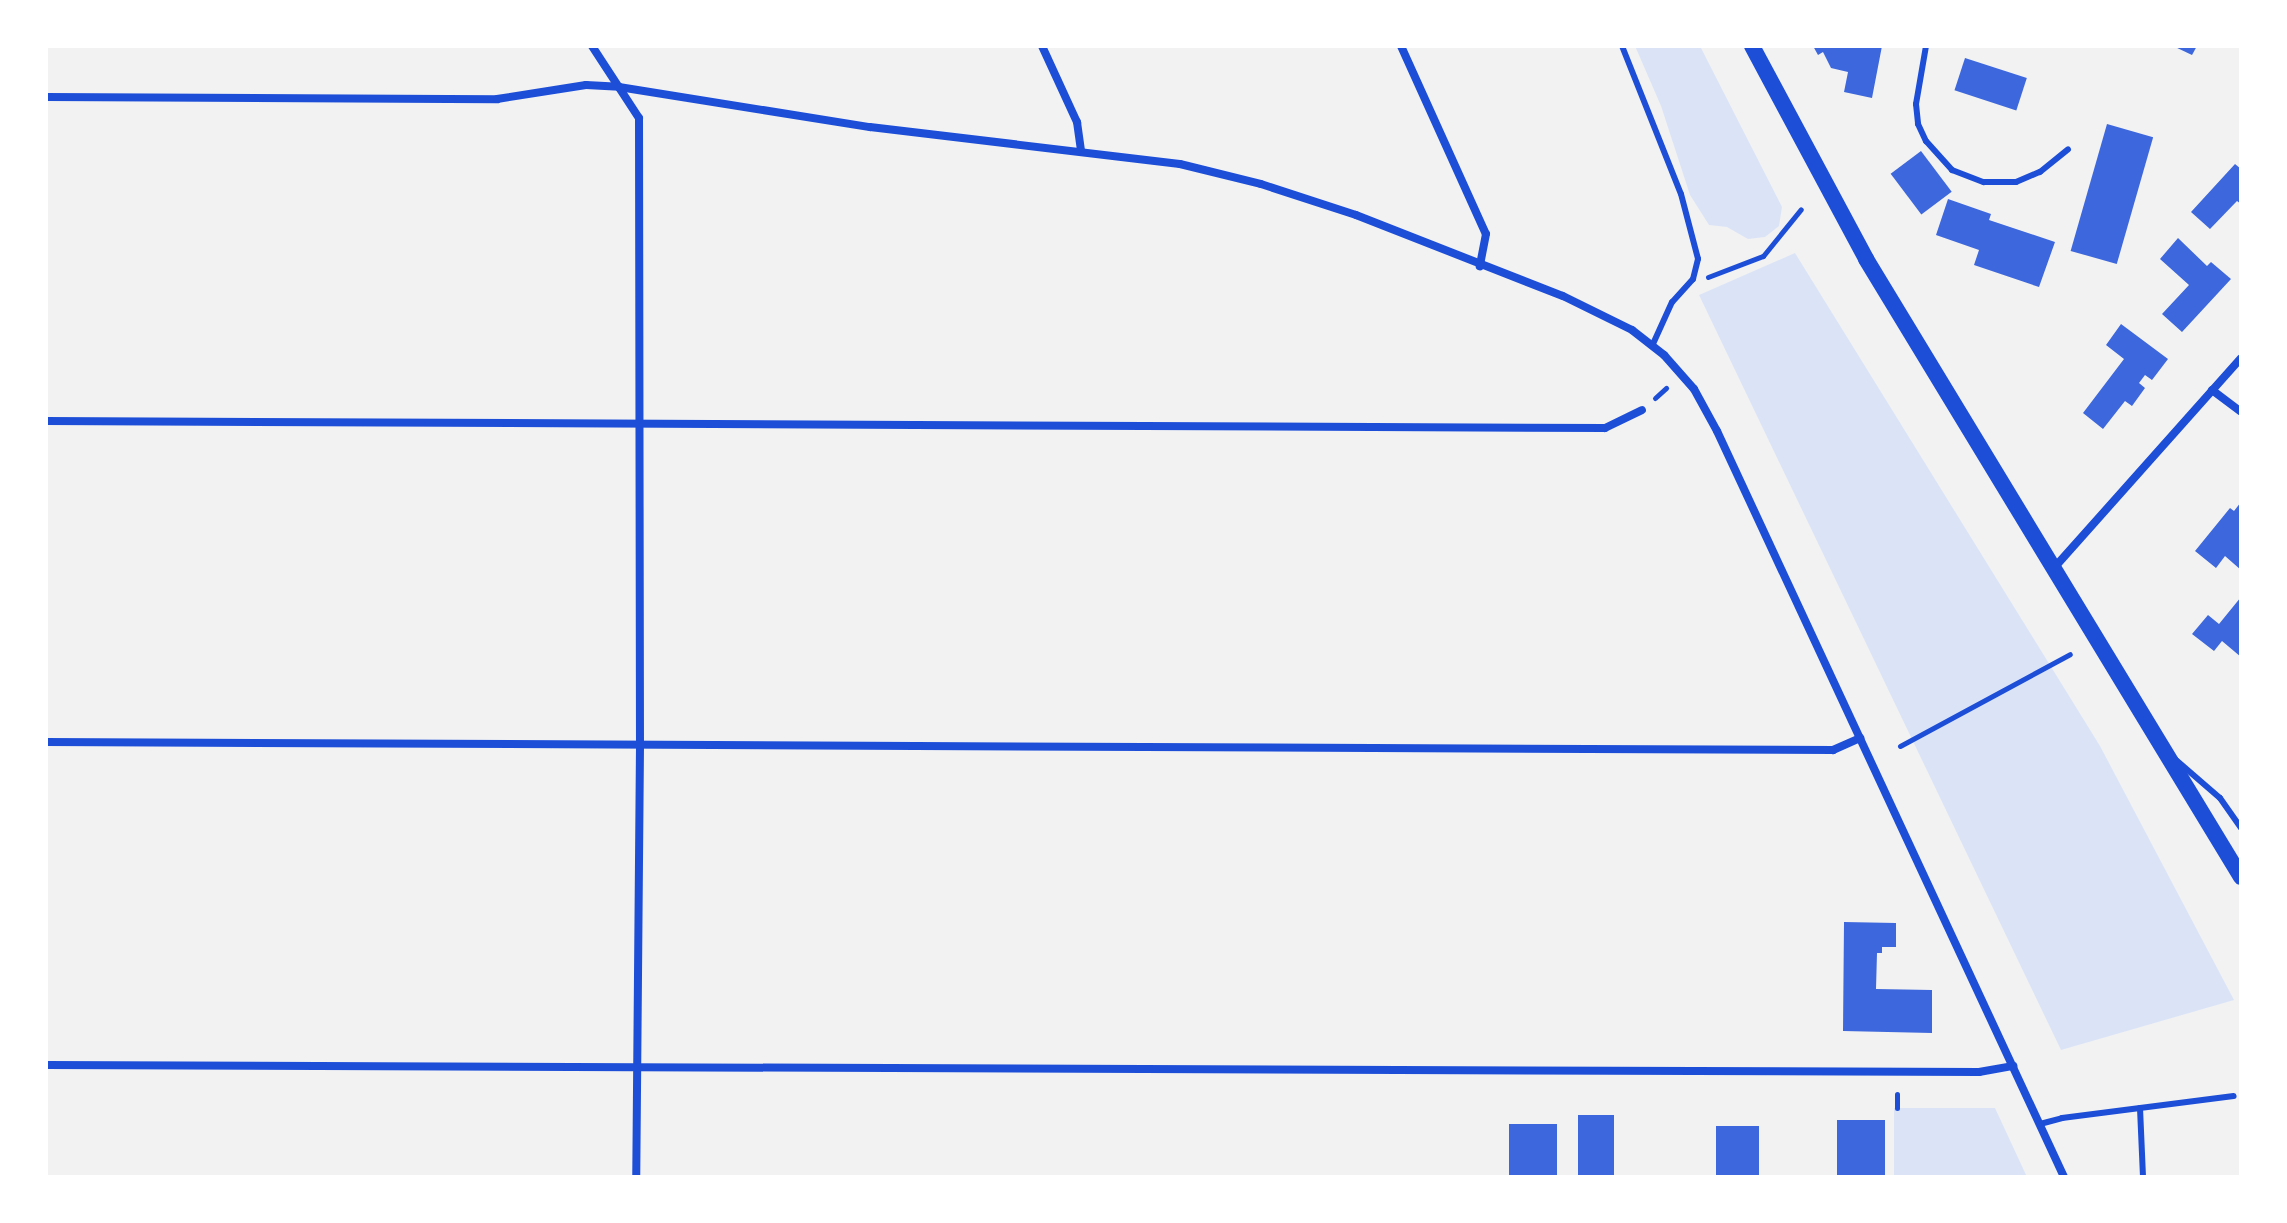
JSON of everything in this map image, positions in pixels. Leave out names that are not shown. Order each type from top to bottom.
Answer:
[{"type":"main road","points":[[1752,46],[1866,259],[2241,877]]},
{"type":"street","points":[[592,46],[639,118],[640,746],[636,1177]]},
{"type":"street","points":[[1042,46],[1077,122],[1081,151]]},
{"type":"street","points":[[1401,46],[1486,234],[1480,266]]},
{"type":"street","points":[[46,97],[497,99],[586,85],[619,87],[870,127],[1180,164],[1261,184],[1356,215],[1563,296],[1632,330],[1694,389],[1717,431],[2064,1177]]},
{"type":"street","points":[[2054,569],[2241,358]]},
{"type":"street","points":[[2212,390],[2241,412]]},
{"type":"street","points":[[46,421],[1605,428],[1642,410]]},
{"type":"street","points":[[46,742],[1833,750],[1860,738]]},
{"type":"street","points":[[46,1065],[1979,1072],[2013,1066]]},
{"type":"lane","points":[[1622,46],[1681,194],[1698,259],[1693,279],[1672,302],[1652,346]]},
{"type":"lane","points":[[1926,46],[1916,104],[1918,124],[1926,141],[1952,170],[1984,182],[2016,182],[2040,172],[2068,149]]},
{"type":"lane","points":[[2167,753],[2206,783],[2241,828]]},
{"type":"lane","points":[[2040,1124],[2234,1096]]},
{"type":"lane","points":[[2140,1108],[2143,1177]]},
{"type":"path","points":[[1693,279],[1711,276],[1763,256],[1801,209]]},
{"type":"path","points":[[1900,746],[2070,654]]},
{"type":"path","points":[[1897,1094],[1897,1108]]},
{"type":"shaded area","points":[[1635,46],[1700,46],[1782,207],[1779,226],[1765,237],[1748,239],[1727,227],[1709,225],[1690,195],[1661,106]]},
{"type":"shaded area","points":[[1795,253],[2100,746],[2234,1000],[2061,1050],[1699,295]]},
{"type":"shaded area","points":[[1894,1108],[1995,1108],[2027,1177],[1894,1177]]},
{"type":"building","points":[[1813,46],[1882,46],[1872,98],[1844,92],[1848,72],[1831,68],[1823,52],[1818,55]]},
{"type":"building","points":[[2173,46],[2197,46],[2192,55]]},
{"type":"building","points":[[1965,58],[2027,78],[2016,110],[1954,90]]},
{"type":"building","points":[[2107,124],[2153,137],[2117,264],[2071,251]]},
{"type":"building","points":[[1921,151],[1952,192],[1921,215],[1891,174]]},
{"type":"building","points":[[2235,164],[2241,169],[2241,204],[2237,201],[2210,229],[2191,212]]},
{"type":"building","points":[[1948,199],[1991,214],[1989,220],[2055,242],[2039,287],[1974,265],[1979,250],[1936,235]]},
{"type":"building","points":[[2178,238],[2207,266],[2211,262],[2231,279],[2182,332],[2162,314],[2189,285],[2160,259]]},
{"type":"building","points":[[2121,324],[2168,359],[2152,380],[2145,375],[2139,383],[2145,388],[2132,406],[2125,401],[2103,429],[2083,413],[2124,359],[2106,345]]},
{"type":"building","points":[[2241,502],[2241,570],[2225,556],[2216,568],[2195,551],[2230,508],[2234,511]]},
{"type":"building","points":[[2241,597],[2241,657],[2222,641],[2214,651],[2192,634],[2208,615],[2219,624]]},
{"type":"building","points":[[1844,922],[1896,923],[1896,947],[1882,947],[1882,953],[1877,953],[1876,989],[1932,990],[1932,1033],[1843,1031]]},
{"type":"building","points":[[1578,1115],[1614,1115],[1614,1177],[1578,1177]]},
{"type":"building","points":[[1837,1120],[1885,1120],[1885,1177],[1837,1177]]},
{"type":"building","points":[[1509,1124],[1557,1124],[1557,1177],[1509,1177]]},
{"type":"building","points":[[1716,1126],[1759,1126],[1759,1177],[1716,1177]]}]
